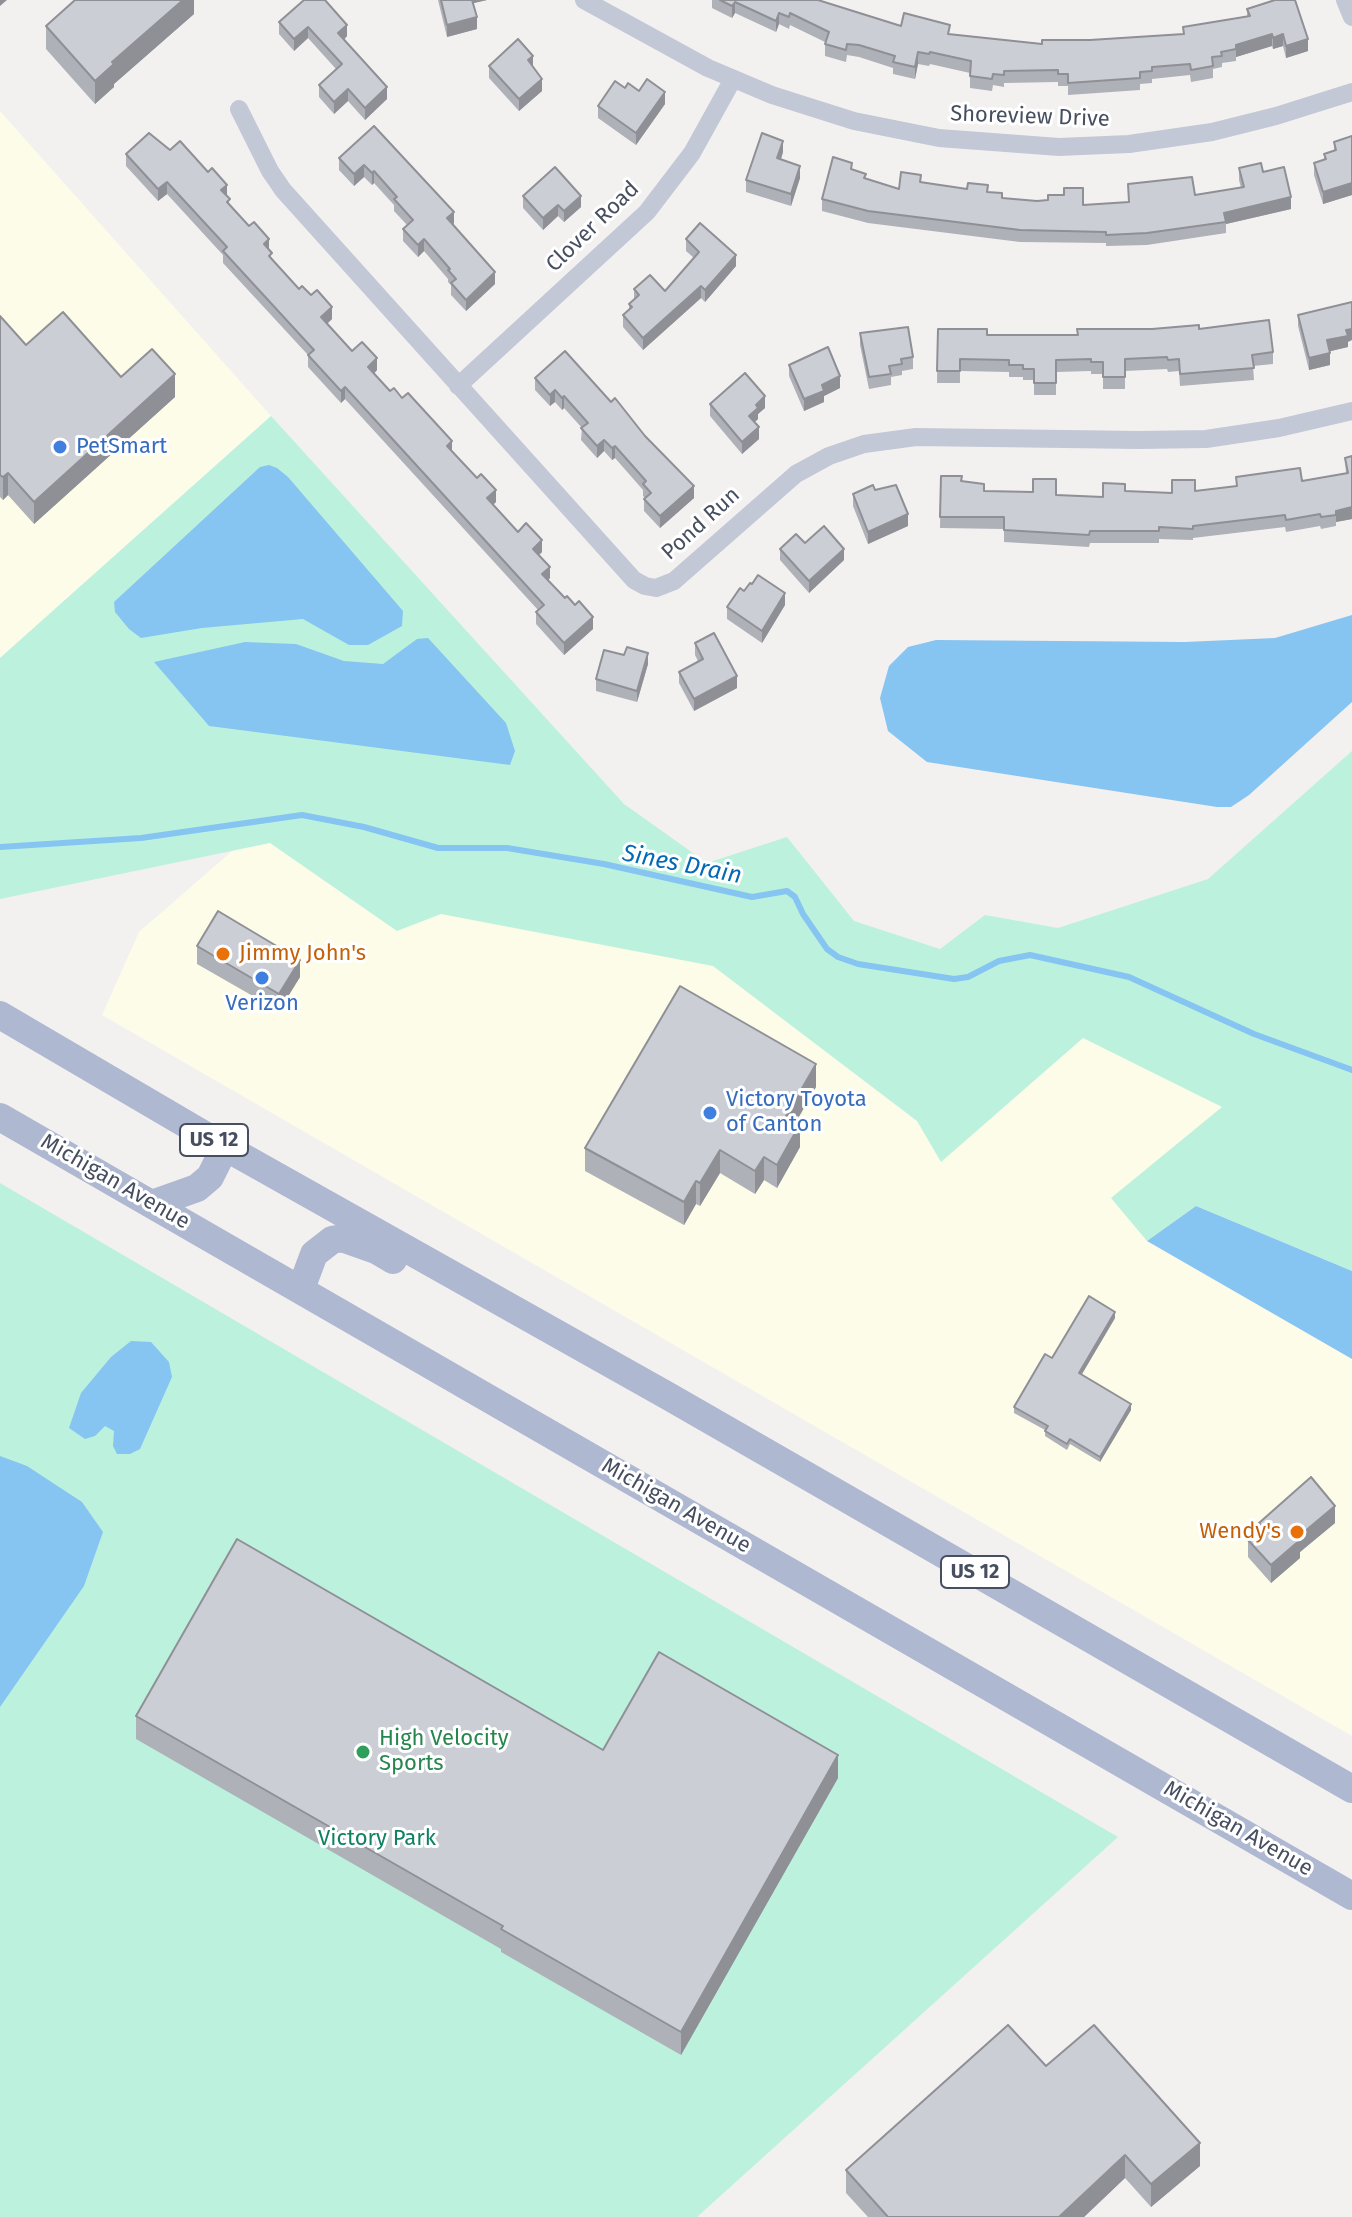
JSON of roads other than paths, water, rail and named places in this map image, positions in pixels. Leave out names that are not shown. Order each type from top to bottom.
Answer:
[{"type":"main road","name":"US 12","points":[[0,1015],[225,1147],[1352,1789]]},
{"type":"main road","name":"Michigan Avenue","points":[[0,1117],[1352,1896]]},
{"type":"main road","points":[[152,1204],[197,1188],[210,1177],[225,1147]]},
{"type":"main road","points":[[301,1289],[314,1254],[323,1245],[342,1238],[376,1250],[555,1354],[580,1347]]},
{"type":"street","name":"Shoreview Drive","points":[[584,0],[708,68],[813,109],[896,131],[982,143],[1059,147],[1129,144],[1212,132],[1352,92]]},
{"type":"street","points":[[1345,0],[1352,17]]},
{"type":"street","name":"Clover Road","points":[[458,386],[647,212],[692,153],[733,79]]},
{"type":"street","name":"Pond Run","points":[[239,109],[283,190],[634,580],[645,586],[656,588],[674,581],[796,474],[829,456],[864,444],[916,437],[1206,439],[1279,428],[1352,411]]},
{"type":"water","points":[[269,465],[288,477],[403,611],[402,626],[368,645],[349,645],[303,619],[202,628],[141,638],[129,629],[115,612],[114,602],[260,467]]},
{"type":"water","points":[[1352,615],[1352,702],[1249,795],[1231,807],[927,762],[888,731],[880,698],[889,666],[908,647],[936,640],[1185,642],[1275,638]]},
{"type":"water","points":[[428,638],[506,723],[515,751],[510,765],[209,726],[154,662],[245,642],[296,644],[344,661],[383,664],[417,639]]},
{"type":"water","points":[[1196,1206],[1352,1271],[1352,1359],[1147,1241]]},
{"type":"water","points":[[131,1341],[151,1342],[169,1362],[172,1377],[140,1449],[130,1454],[117,1454],[113,1446],[114,1431],[105,1426],[95,1436],[85,1439],[69,1428],[81,1393],[111,1357]]},
{"type":"water","points":[[0,1456],[27,1466],[82,1502],[103,1532],[84,1586],[0,1707]]},
{"type":"waterway","name":"Sines Drain","points":[[0,847],[141,838],[302,815],[364,827],[438,848],[507,848],[604,864],[752,897],[787,891],[795,897],[827,949],[838,957],[858,964],[954,979],[968,977],[999,961],[1030,955],[1129,977],[1254,1034],[1352,1070]]},
{"type":"place","name":"PetSmart","points":[[60,447]]},
{"type":"place","name":"Jimmy John's","points":[[223,954]]},
{"type":"place","name":"Verizon","points":[[262,978]]},
{"type":"place","name":"Victory Toyota of Canton","points":[[710,1113]]},
{"type":"place","name":"Wendy's","points":[[1297,1532]]},
{"type":"place","name":"High Velocity Sports","points":[[363,1752]]},
{"type":"park label","name":"Victory Park","points":[[377,1839]]}]
